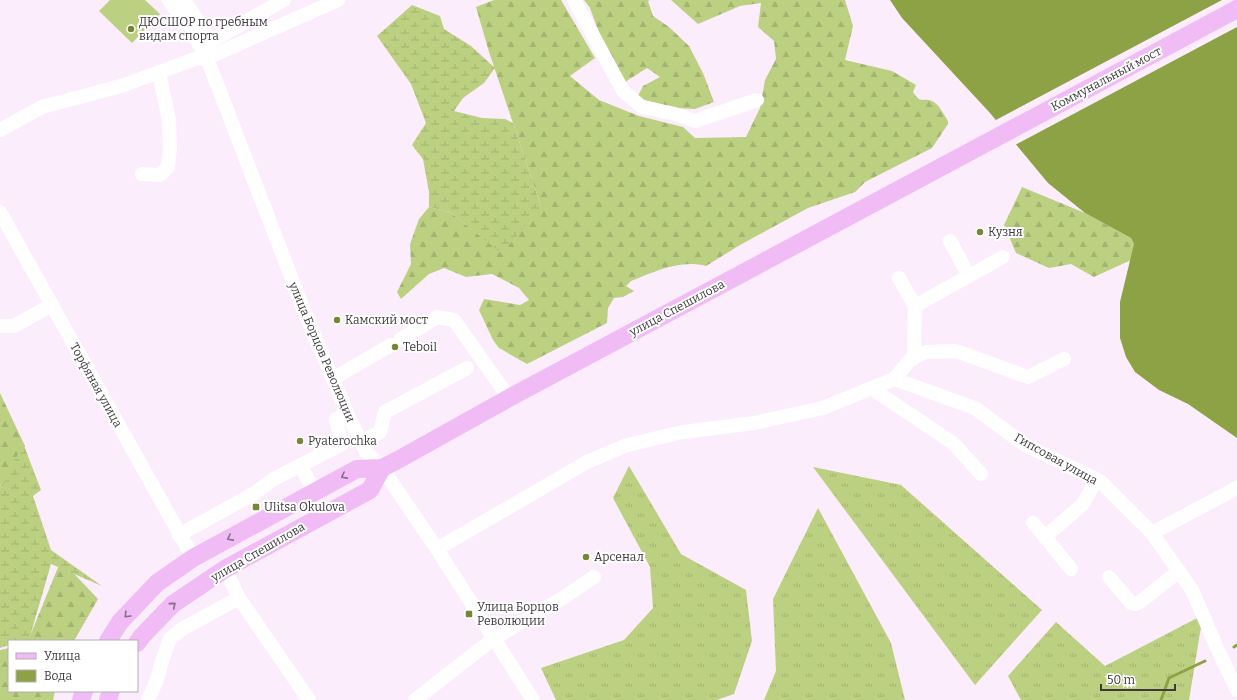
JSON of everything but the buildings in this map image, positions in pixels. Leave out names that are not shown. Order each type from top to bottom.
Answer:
[{"type":"main road","name":"Коммунальный мост","points":[[974,149],[1237,9]]},
{"type":"main road","name":"улица Спешилова","points":[[109,640],[120,622],[157,583],[193,558],[357,469],[382,468],[509,398],[974,149]]},
{"type":"main road","name":"улица Спешилова","points":[[138,642],[173,604],[224,569],[370,490],[382,468]]},
{"type":"street","name":"улица Борцов Революции","points":[[169,0],[206,49],[270,226],[348,415],[366,452],[382,468],[437,549],[533,700]]},
{"type":"street","points":[[184,0],[206,49]]},
{"type":"street","points":[[206,49],[338,0]]},
{"type":"street","points":[[574,0],[623,91],[642,107],[675,114],[695,121],[757,100]]},
{"type":"street","points":[[0,130],[42,108],[121,86],[195,59],[206,49],[282,1]]},
{"type":"street","points":[[142,174],[160,175],[168,167],[170,148],[169,120],[159,73]]},
{"type":"street","name":"Торфяная улица","points":[[0,212],[193,558]]},
{"type":"street","points":[[950,241],[969,276]]},
{"type":"street","points":[[915,306],[1003,257]]},
{"type":"street","points":[[899,278],[915,306],[914,358]]},
{"type":"street","points":[[0,326],[14,326],[52,305]]},
{"type":"street","points":[[334,378],[437,317],[454,320],[509,398]]},
{"type":"street","points":[[437,549],[587,462],[627,445],[683,432],[754,423],[823,408],[894,379],[911,359],[926,352],[956,351],[1028,377],[1064,359]]},
{"type":"street","points":[[361,442],[380,432],[385,412],[467,368]]},
{"type":"street","name":"Гипсовая улица","points":[[894,379],[975,408],[1025,445],[1100,481],[1152,532],[1192,590],[1237,690]]},
{"type":"street","points":[[871,388],[953,443],[981,474]]},
{"type":"street","points":[[180,535],[255,493],[272,480],[300,464],[342,444],[336,419],[348,415]]},
{"type":"street","points":[[300,464],[315,492]]},
{"type":"street","points":[[1045,537],[1083,504],[1096,480]]},
{"type":"street","points":[[1152,532],[1237,488]]},
{"type":"street","points":[[1033,523],[1071,569]]},
{"type":"street","points":[[224,569],[239,598],[309,700]]},
{"type":"street","points":[[1109,577],[1131,603],[1135,604],[1140,602],[1179,571]]},
{"type":"street","points":[[415,700],[493,639],[563,598],[594,577]]},
{"type":"street","points":[[148,700],[156,682],[170,639],[182,629],[239,598]]},
{"type":"green space","name":"ДЮСШОР по гребным видам спорта","points":[[110,0],[145,0],[160,14],[132,43],[99,11]]},
{"type":"green space","points":[[494,0],[561,0],[595,58],[570,76],[599,100],[639,116],[683,127],[695,138],[746,137],[760,108],[765,80],[776,59],[774,41],[758,27],[761,3],[740,6],[698,24],[671,0],[845,0],[853,26],[845,60],[892,71],[916,85],[913,92],[916,96],[920,100],[935,102],[948,121],[948,124],[932,148],[865,182],[855,192],[808,208],[740,245],[706,266],[696,264],[677,265],[658,270],[631,281],[626,286],[634,291],[623,297],[614,298],[608,308],[607,323],[527,364],[499,348],[493,340],[479,310],[484,299],[520,305],[529,300],[519,288],[492,274],[466,277],[444,268],[429,274],[401,299],[397,292],[411,264],[410,244],[419,219],[429,207],[450,212],[484,239],[541,206],[489,52],[476,7]]},
{"type":"green space","points":[[584,0],[650,0],[648,1],[653,16],[669,27],[689,46],[703,73],[714,102],[695,109],[676,108],[637,98],[643,86],[660,77],[647,68],[625,82],[606,52],[590,8]]},
{"type":"green space","points":[[412,5],[440,16],[444,29],[471,46],[495,68],[484,83],[463,98],[454,111],[482,118],[505,119],[513,123],[541,206],[502,254],[450,212],[429,207],[429,192],[423,159],[412,145],[426,123],[411,84],[377,36]]},
{"type":"green space","points":[[1022,187],[1085,213],[1131,238],[1134,244],[1131,260],[1094,277],[1071,264],[1049,268],[1016,253],[1004,225]]},
{"type":"green space","points":[[0,393],[25,446],[2,488],[0,484]]},
{"type":"green space","points":[[23,443],[41,490],[33,496],[51,550],[102,586],[51,564],[29,640],[8,640],[8,645],[0,648],[0,484],[2,488]]},
{"type":"green space","points":[[629,466],[681,554],[746,590],[752,641],[734,694],[717,700],[556,700],[541,668],[624,640],[653,608],[650,567],[613,498]]},
{"type":"green space","points":[[813,467],[901,485],[1042,610],[975,685]]},
{"type":"green space","points":[[818,508],[891,643],[905,700],[764,700],[776,671],[773,599]]},
{"type":"green space","points":[[61,560],[98,599],[75,640],[28,640]]},
{"type":"green space","points":[[1203,615],[1189,700],[1021,700],[1008,676],[1056,622],[1105,666]]},
{"type":"green space","points":[[8,648],[8,692],[55,692],[53,700],[0,700],[0,650]]},
{"type":"water","points":[[890,0],[1237,0],[1237,438],[1188,404],[1159,390],[1135,372],[1126,357],[1120,338],[1120,302],[1134,244],[1131,238],[1085,213],[1048,183],[990,113],[902,18]]},
{"type":"pier","points":[[1222,0],[1237,0],[1237,27],[1013,146],[994,121]]},
{"type":"waterway","points":[[1161,700],[1169,678],[1205,661]]},
{"type":"place","name":"ДЮСШОР по гребным видам спорта","points":[[131,29]]},
{"type":"place","name":"Кузня","points":[[980,232]]},
{"type":"place","name":"Камский мост","points":[[337,320]]},
{"type":"place","name":"Teboil","points":[[395,347]]},
{"type":"place","name":"Pyaterochka","points":[[300,441]]},
{"type":"place","name":"Ulitsa Okulova","points":[[256,507]]},
{"type":"place","name":"Арсенал","points":[[586,557]]},
{"type":"place","name":"Улица Борцов Революции","points":[[469,614]]}]
